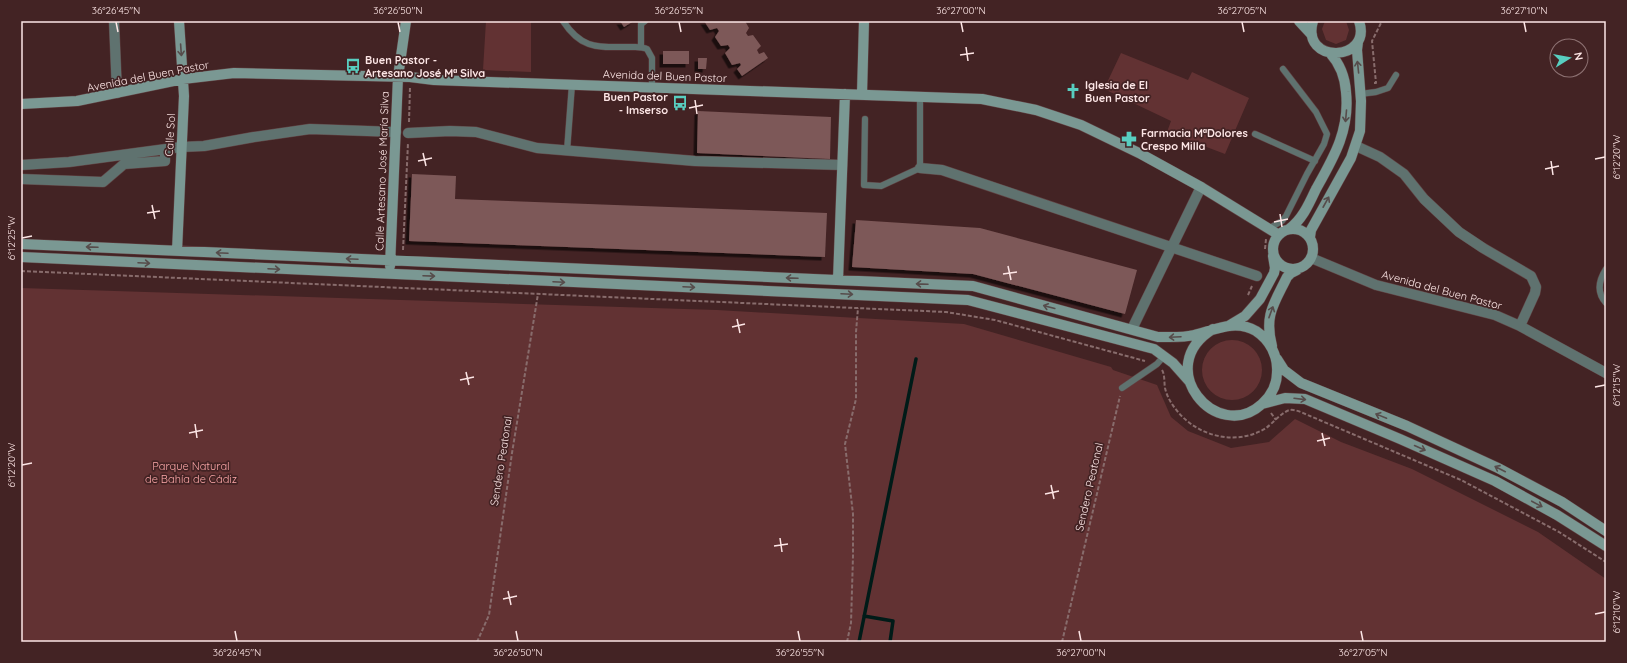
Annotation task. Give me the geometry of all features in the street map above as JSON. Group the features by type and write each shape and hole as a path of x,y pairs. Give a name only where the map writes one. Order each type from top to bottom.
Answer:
{"street":[{"path":"114,21 117,94"},
{"name":"Calle Sol","path":"177,251 184,96 179,21"},
{"name":"Calle Artesano José María Silva","path":"390,274 398,78 406,21"},
{"path":"862,94 864,21"},
{"path":"21,244 973,286 1158,337 1175,338 1194,335 1230,325 1245,316 1260,299 1274,273 1273,245 1279,234 1295,225 1301,217 1333,159 1342,137 1346,121 1347,104 1345,84 1341,68 1336,59 1330,53 1318,47 1312,36 1299,21"},
{"path":"1312,36 1313,21"},
{"path":"1265,406 1275,384 1277,367 1268,329 1270,313 1287,277 1290,273 1307,264 1311,258 1313,248 1310,237 1311,230 1351,158 1360,131 1360,89 1356,50 1361,30 1359,21"},
{"path":"1330,53 1342,54 1358,42"},
{"name":"Avenida del Buen Pastor","path":"21,104 77,101 117,94 183,79 234,73 398,78 410,77 434,80 982,99 1036,110 1081,125 1141,154 1279,234"},
{"path":"838,280 845,94"},
{"path":"21,164 69,162 181,147 204,146 310,129 396,132"},
{"path":"408,133 450,131 476,132 538,148 695,161 842,165"},
{"path":"1356,146 1380,157 1404,174 1424,199 1459,232 1531,276 1536,287 1536,293 1520,326"},
{"path":"21,179 103,182 124,164 165,162 165,150"},
{"path":"920,168 942,170 1258,276"},
{"path":"1132,329 1201,188"},
{"path":"1289,229 1300,230 1310,237"},
{"path":"1273,256 1280,266 1291,270 1297,270"},
{"path":"21,258 968,300 1154,349 1179,369 1189,381 1195,393 1203,403 1218,412 1227,414 1244,413 1265,406 1276,400 1286,398 1305,398 1400,438 1495,481 1557,515 1606,546"},
{"name":"Avenida del Buen Pastor","path":"1311,258 1376,285 1495,315 1520,326 1606,373"},
{"path":"1230,325 1247,327 1262,336 1284,370 1300,383 1407,426 1498,468 1562,502 1606,531"},
{"path":"1189,381 1188,368 1190,355 1199,340 1213,329"}],"lane":[{"path":"563,21 577,39 587,44 606,47 641,47 647,49 651,54 652,88"},
{"path":"641,47 641,24 646,21"},
{"path":"1268,229 1282,221 1286,216 1324,144 1327,134 1316,112 1283,69"},
{"path":"1360,89 1376,92 1388,88 1396,74"},
{"path":"567,151 572,84"},
{"path":"865,119 864,185 881,186 920,168 920,97"},
{"path":"1254,134 1315,161"},
{"path":"1606,269 1600,278 1599,285 1600,293 1606,303"},
{"path":"1122,388 1157,364 1164,356"}],"path":[{"path":"1360,89 1376,82 1372,40 1382,21"},
{"path":"410,77 403,252 410,259 410,262"},
{"path":"21,271 946,312 975,316 1157,364 1164,373 1165,389 1171,404 1189,423 1199,429 1227,438 1254,434 1276,420 1284,412 1291,410 1310,416 1376,442 1461,480 1559,532 1606,562"},
{"path":"409,275 409,288"},
{"name":"Sendero Peatonal","path":"477,642 489,615 512,453 540,281"},
{"path":"847,642 851,623 853,514 845,444 856,399 856,332 858,308 856,295"},
{"name":"Sendero Peatonal","path":"1062,642 1122,388"},
{"path":"1276,400 1265,406 1276,420"}],"green space":[{"path":"486,21 531,21 531,72 483,70"},
{"path":"1325,21 1346,21 1349,30 1346,40 1336,44 1326,40 1322,29"},
{"path":"1121,53 1188,80 1192,72 1249,98 1225,154 1167,132 1171,121 1104,89"},
{"name":"Parque Natural de Bahía de Cádiz","path":"21,288 717,310 964,324 1111,367 1113,370 1157,385 1171,417 1188,431 1231,448 1269,442 1295,419 1341,442 1412,469 1538,532 1606,579 1606,642 21,642"},
{"path":"1226,340 1238,340 1249,345 1257,353 1262,364 1260,382 1249,395 1238,400 1226,400 1215,395 1207,387 1202,376 1202,364 1207,353 1215,345"}],"building":[{"path":"620,21 634,21 624,27"},
{"path":"704,21 745,21 749,28 746,33 748,36 753,35 761,46 757,50 759,54 764,52 768,58 742,76 737,69 741,65 740,63 732,65 725,53 730,48 728,45 721,46 715,37 719,31 717,28 710,30"},
{"path":"663,51 689,51 689,64 663,64"},
{"path":"698,58 707,58 706,69 698,69"},
{"path":"698,111 831,117 830,159 697,153"},
{"path":"412,174 456,176 455,199 827,213 825,257 409,241"},
{"path":"856,220 980,228 1137,270 1125,314 973,274 852,267"}],"waterway":[{"path":"859,642 916,359"},
{"path":"864,616 893,621 890,642"}],"place":[{"name":"Buen Pastor - Artesano José Mª Silva","path":"353,66"},
{"name":"Iglesia de El Buen Pastor","path":"1073,91"},
{"name":"Buen Pastor - Imserso","path":"680,103"},
{"name":"Farmacia MªDolores Crespo Milla","path":"1129,139"}]}
